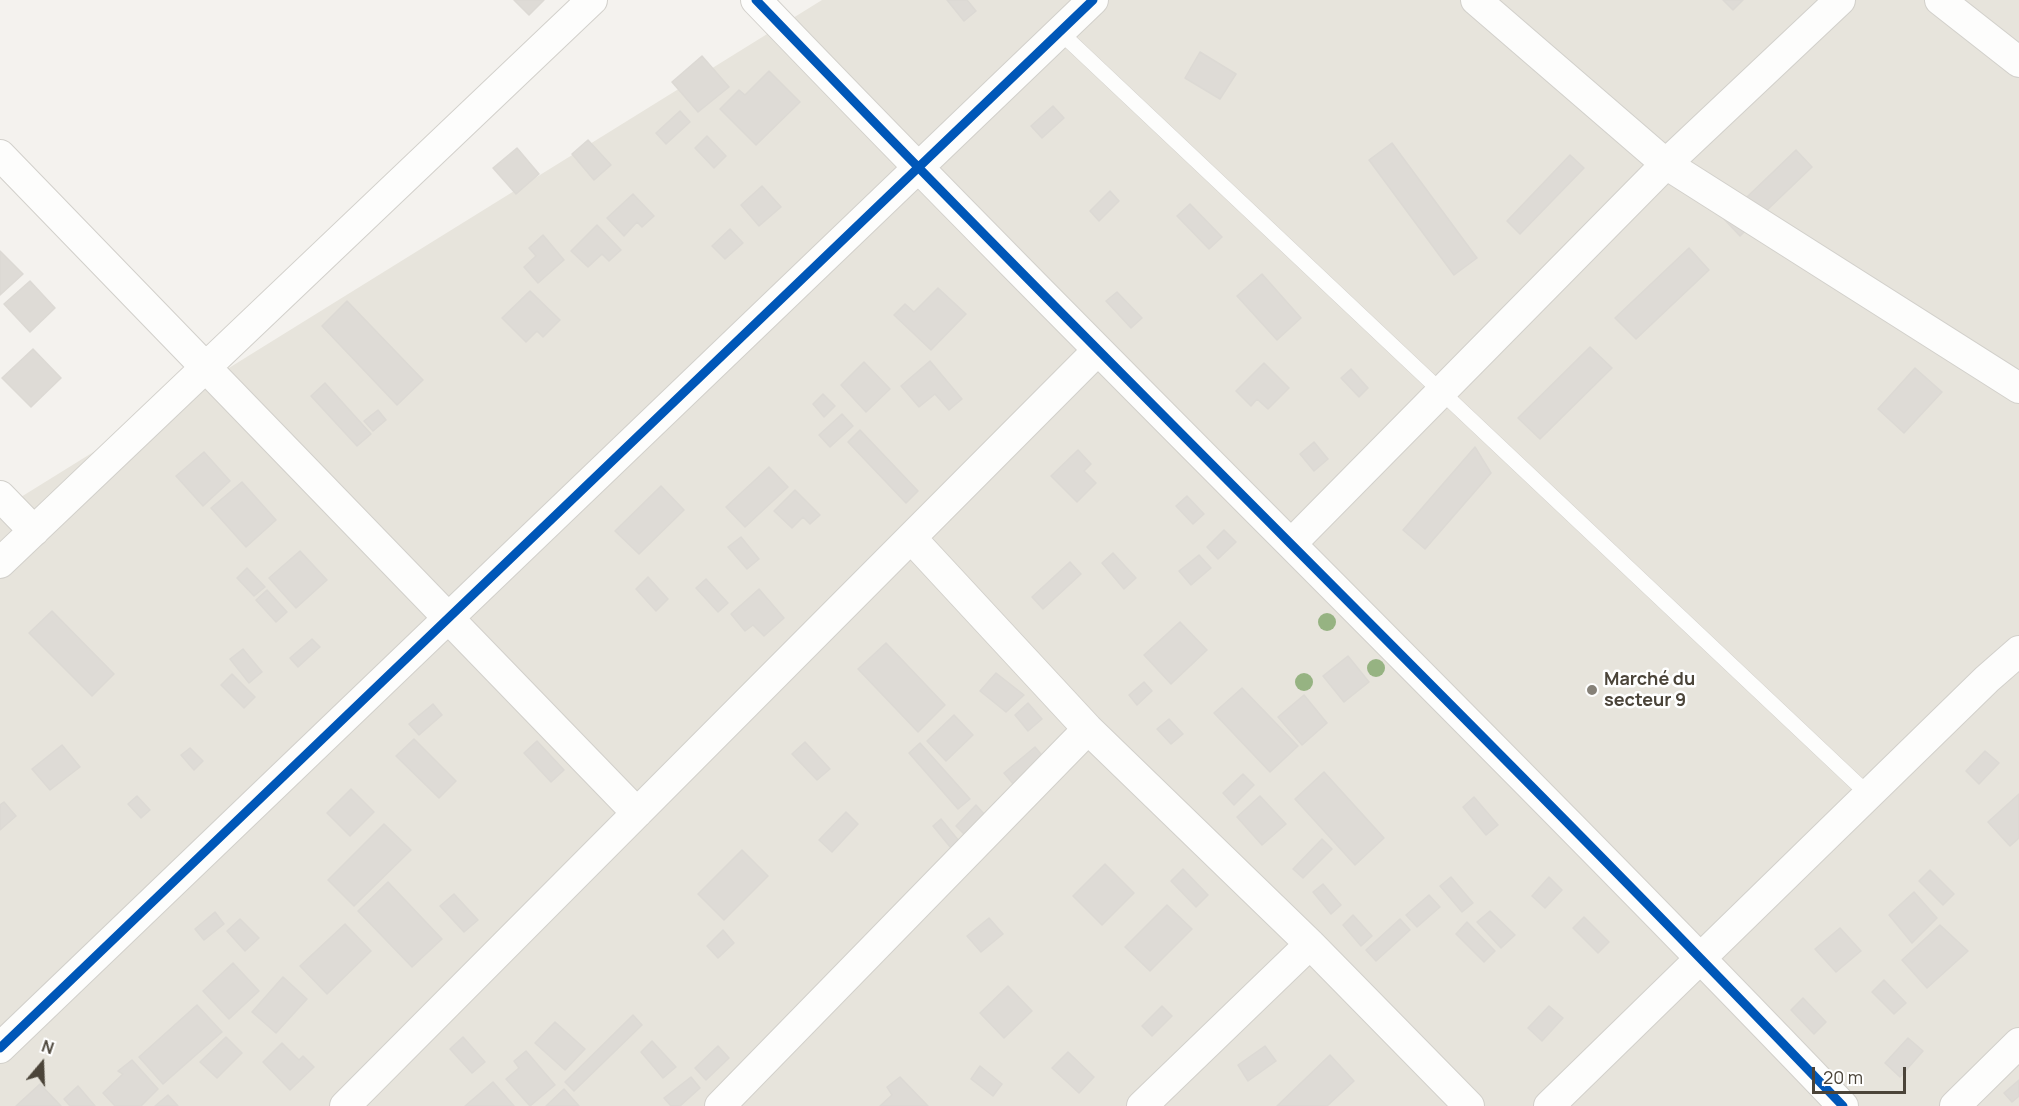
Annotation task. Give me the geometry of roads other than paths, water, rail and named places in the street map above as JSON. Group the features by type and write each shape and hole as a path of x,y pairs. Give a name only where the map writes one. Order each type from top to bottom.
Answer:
{"street":[{"path":"0,563 592,0"},
{"path":"756,0 918,168 1701,958 1843,1106"},
{"path":"0,1048 1093,0"},
{"path":"1476,0 1666,164 2019,388"},
{"path":"1291,544 1666,164 1840,0"},
{"path":"1940,0 2019,62"},
{"path":"0,155 637,813"},
{"path":"345,1106 1098,350"},
{"path":"0,496 34,531"},
{"path":"912,539 1088,729 1310,944 1468,1106"},
{"path":"1549,1106 2019,651"},
{"path":"720,1106 1088,729"},
{"path":"1142,1106 1310,944"},
{"path":"1955,1106 2019,1043"}],"lane":[{"path":"1060,32 1869,795"}],"place":[{"name":"Marché du secteur 9","path":"1592,690"}]}
